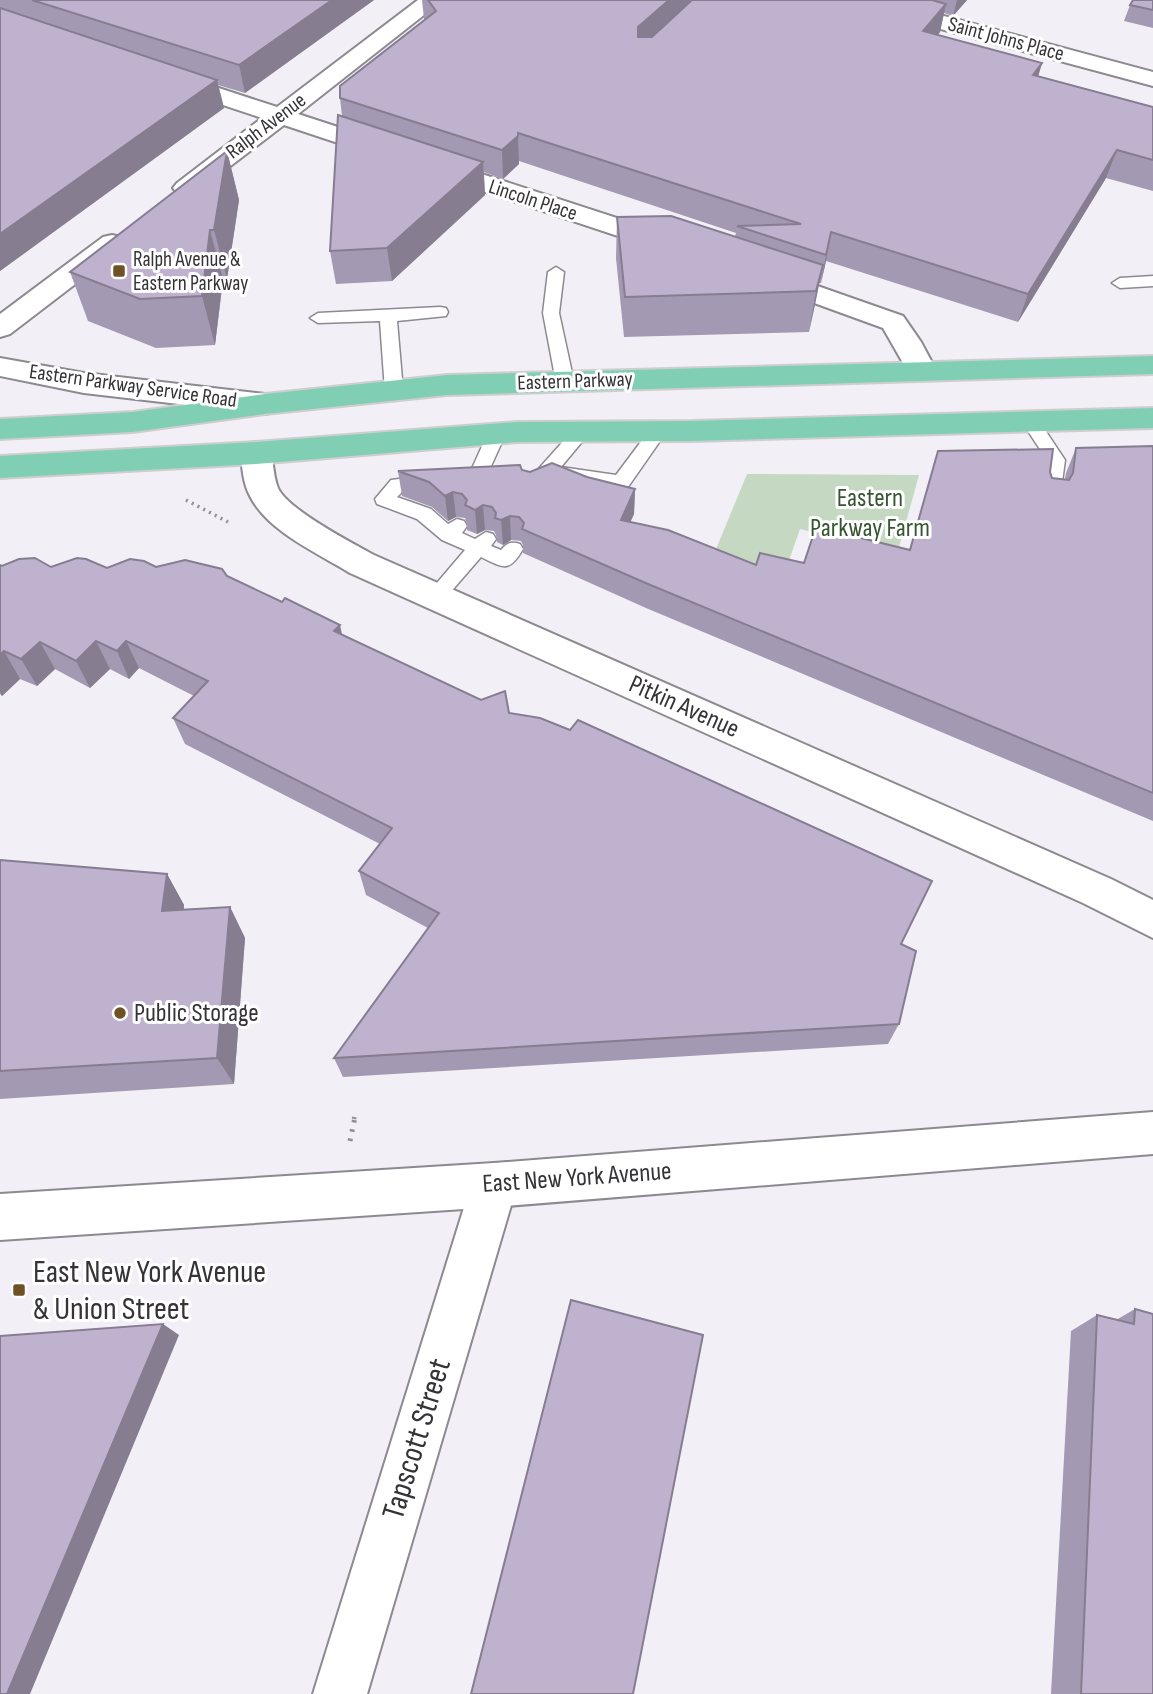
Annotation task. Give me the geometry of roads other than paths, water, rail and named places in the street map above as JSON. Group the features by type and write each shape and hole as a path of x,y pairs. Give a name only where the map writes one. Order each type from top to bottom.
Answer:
{"main road":[{"name":"Eastern Parkway","path":"0,429 66,428 133,422 265,404 447,386 1153,365"},
{"name":"Eastern Parkway","path":"0,467 256,453 497,433 1153,418"}],"street":[{"name":"Ralph Avenue","path":"165,203 432,0"},
{"name":"Saint Johns Place","path":"859,0 1153,79"},
{"name":"Lincoln Place","path":"143,71 695,253"},
{"path":"0,328 133,227"},
{"path":"747,270 866,310 893,322 921,370"},
{"name":"Eastern Parkway Service Road","path":"0,368 84,383 265,404"},
{"name":"Pitkin Avenue","path":"256,453 264,494 271,502 308,531 362,564 1084,885 1153,920"},
{"name":"East New York Avenue","path":"0,1217 494,1185 1153,1133"},
{"name":"Tapscott Street","path":"340,1694 494,1185"}],"lane":[{"path":"556,272 551,313 565,382"},
{"path":"1120,283 1153,281"},
{"path":"318,318 440,312"},
{"path":"388,316 394,391"},
{"path":"1031,422 1056,460 1051,497"},
{"path":"533,489 582,431"},
{"path":"520,472 548,472 621,482 658,431"},
{"path":"497,433 488,474 398,485 384,499 424,514 482,543 505,559 513,549"},
{"path":"563,492 576,476"},
{"path":"435,597 482,543"}],"place":[{"name":"Ralph Avenue & Eastern Parkway","path":"119,271"},
{"name":"Public Storage","path":"120,1013"},
{"name":"East New York Avenue & Union Street","path":"19,1290"}],"park label":[{"name":"Eastern Parkway Farm","path":"870,513"}]}
